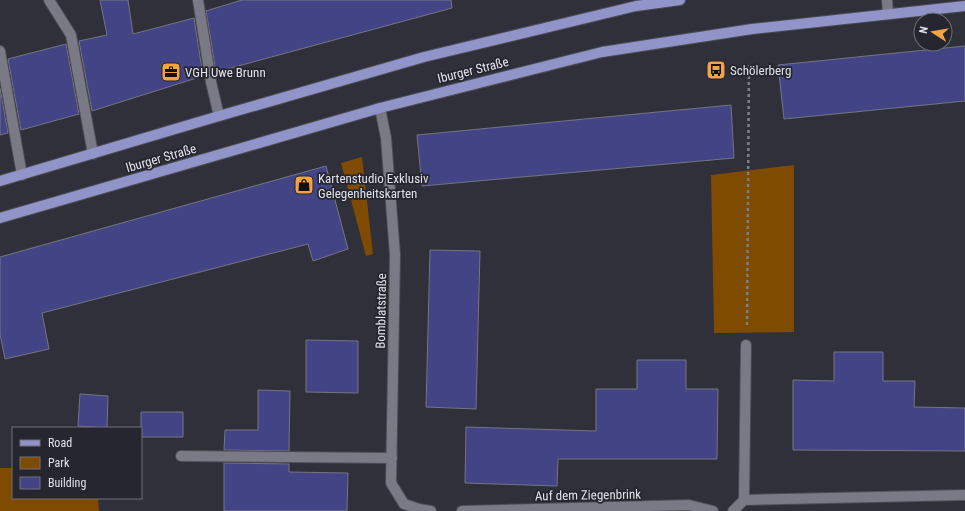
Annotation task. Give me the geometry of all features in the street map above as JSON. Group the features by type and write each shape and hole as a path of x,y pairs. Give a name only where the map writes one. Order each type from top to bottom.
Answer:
{"main road":[{"name":"Iburger Straße","path":"0,181 432,55 636,6 680,0"},
{"name":"Iburger Straße","path":"0,218 380,108 602,52 752,29 888,13 965,6"}],"street":[{"path":"49,0 71,35 93,154"},
{"path":"198,0 211,82 219,116"},
{"path":"887,0 888,13"},
{"path":"0,51 22,175"},
{"name":"Bomblatstraße","path":"380,108 386,138 395,255 391,483 402,507"},
{"path":"744,500 746,345"},
{"path":"181,456 392,458"},
{"path":"733,511 744,500 965,495"},
{"name":"Auf dem Ziegenbrink","path":"462,511 689,505 713,511"},
{"path":"402,507 431,511"}],"path":[{"path":"746,345 749,65"}],"green space":[{"path":"362,157 373,254 366,256 341,163"},
{"path":"794,165 794,332 714,333 711,175"},
{"path":"0,468 12,468 12,499 98,499 99,511 0,511"}],"building":[{"path":"100,0 128,0 133,34 194,18 203,76 92,111 79,41 107,35"},
{"path":"242,0 451,0 452,8 216,72 206,11"},
{"path":"66,44 79,114 21,130 8,59"},
{"path":"965,46 965,101 784,119 778,65 913,51 953,52 953,47"},
{"path":"0,88 8,133 0,135"},
{"path":"731,105 734,158 422,186 417,135"},
{"path":"326,166 348,249 313,261 308,244 42,313 49,349 5,359 0,334 0,257"},
{"path":"430,250 480,251 476,409 426,407"},
{"path":"306,340 358,341 358,393 306,392"},
{"path":"834,352 883,352 883,381 915,381 914,407 965,408 965,451 793,450 793,380 834,381"},
{"path":"637,360 686,360 686,389 718,389 717,459 558,459 557,486 465,483 466,427 596,431 596,389 637,389"},
{"path":"258,390 290,391 289,451 224,450 225,430 258,430"},
{"path":"80,394 108,396 107,427 78,426"},
{"path":"141,412 183,412 183,437 142,437"},
{"path":"224,463 289,464 289,472 348,473 347,511 224,511"}],"place":[{"name":"Schölerberg","path":"716,70"},
{"name":"VGH Uwe Brunn","path":"171,72"},
{"name":"Kartenstudio Exklusiv Gelegenheitskarten","path":"304,185"}]}
